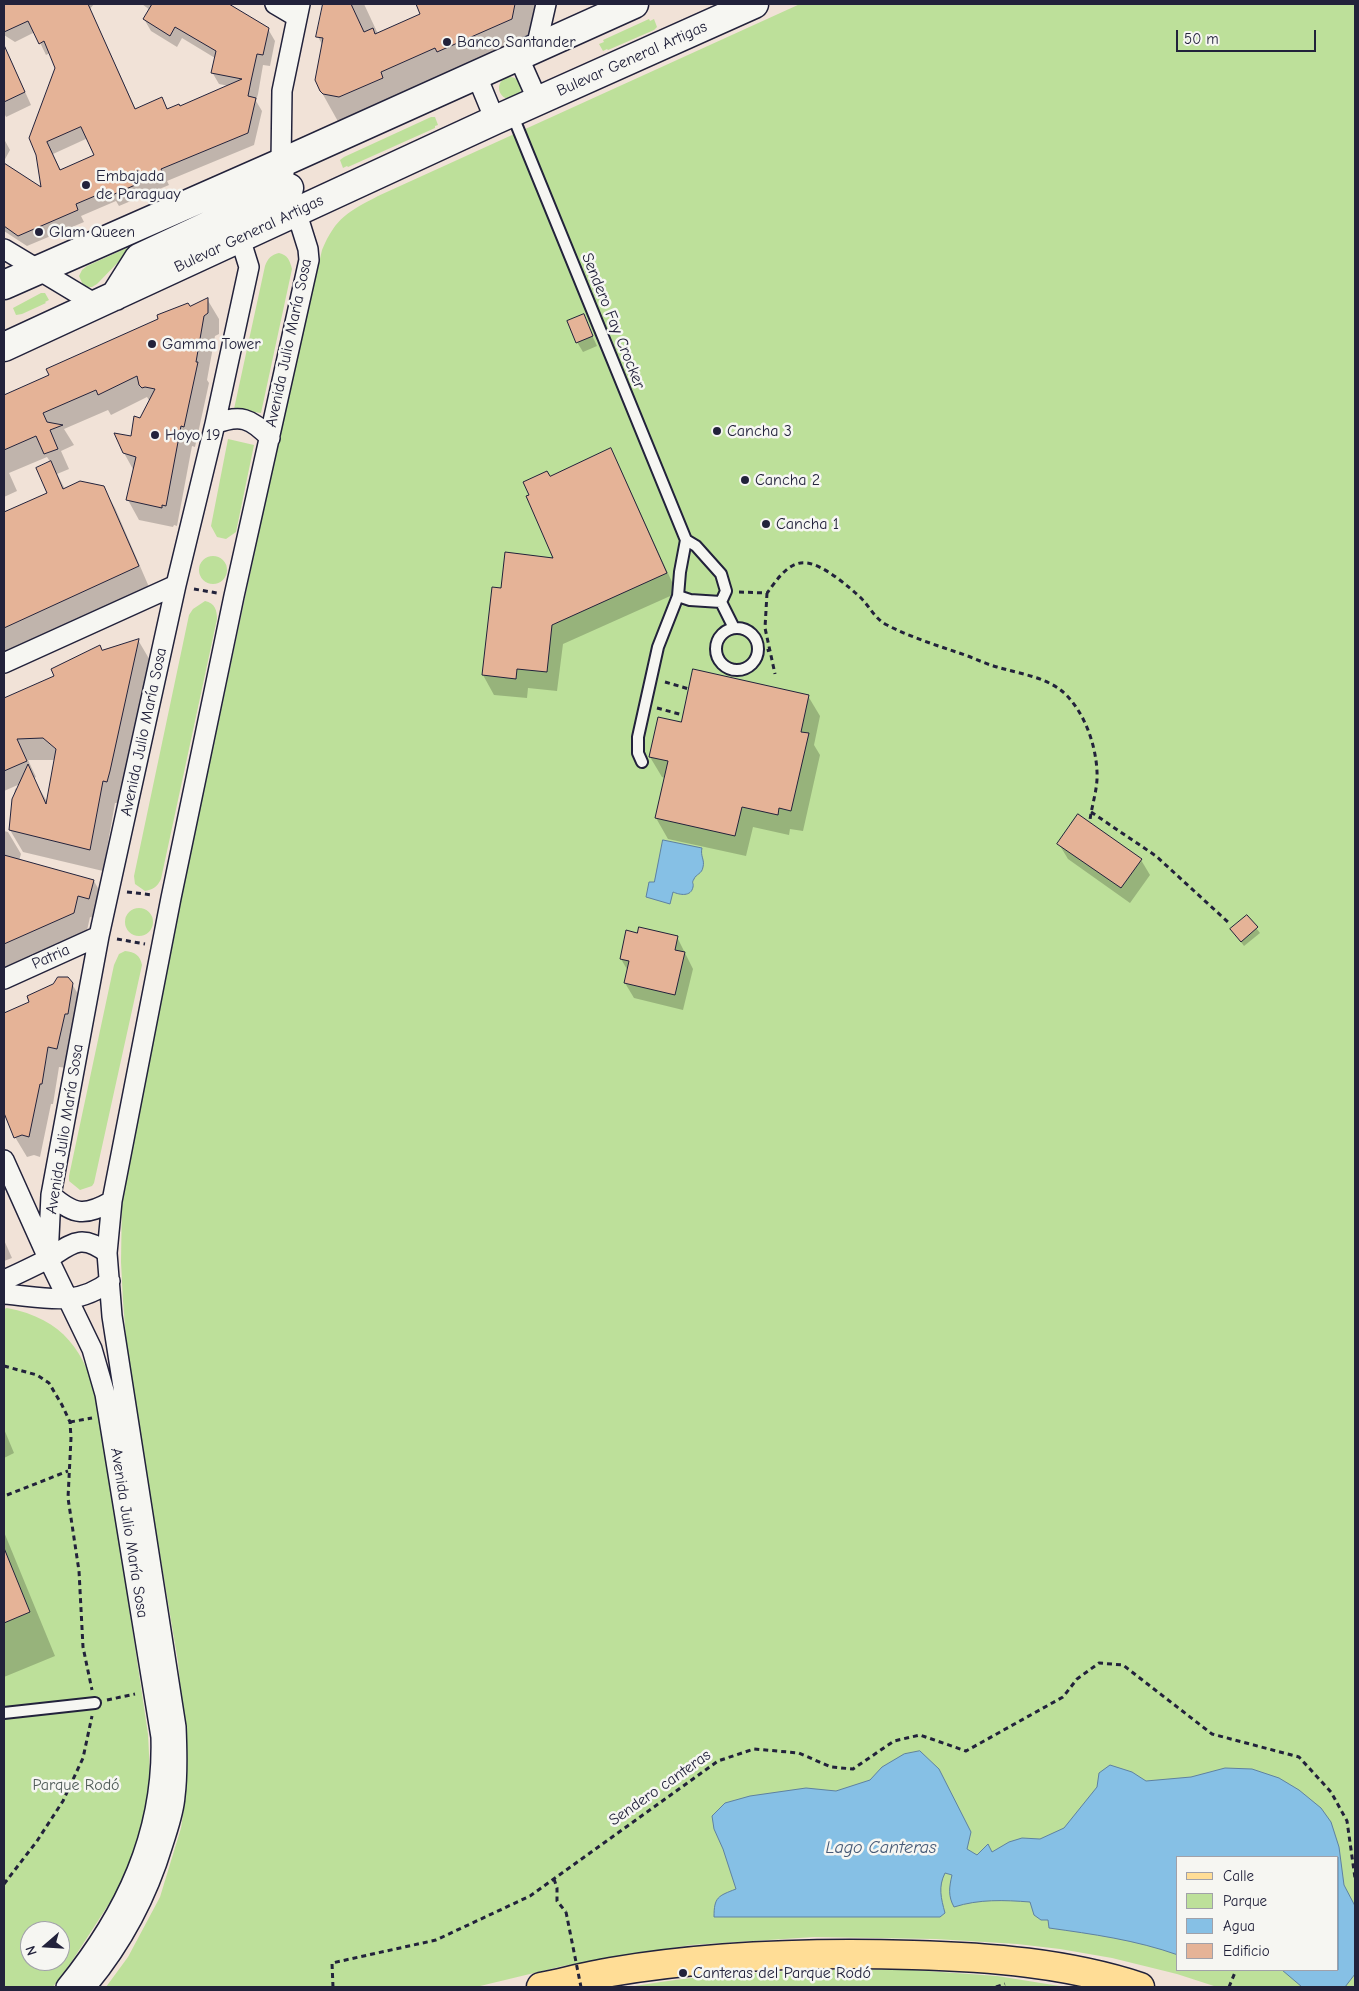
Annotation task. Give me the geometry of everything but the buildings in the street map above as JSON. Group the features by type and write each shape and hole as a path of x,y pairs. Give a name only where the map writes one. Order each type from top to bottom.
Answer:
{"main road":[{"path":"4,285 282,163 634,4"},
{"name":"Bulevar General Artigas","path":"4,347 240,238 293,200 503,117 754,4"},
{"path":"106,301 139,258 293,200"},
{"path":"541,1987 611,1972 715,1958 847,1953 937,1955 1016,1961 1109,1977 1140,1987"}],"street":[{"path":"275,4 298,10"},
{"path":"527,52 546,4"},
{"name":"Avenida Julio María Sosa","path":"86,1987 120,1941 135,1915 150,1882 171,1819 175,1797 178,1762 176,1727 112,1316 107,1253 112,1201 161,947 234,596 309,260 308,249 282,163 282,91 298,10"},
{"name":"Bulevar General Artigas","path":"527,52 538,101"},
{"path":"476,74 503,117"},
{"name":"Avenida Julio María Sosa","path":"66,1987 84,1964 119,1911 134,1879 157,1806 162,1765 161,1737 154,1689 108,1408 92,1349 48,1258 51,1195 99,936 176,585 215,424 249,267 240,238"},
{"path":"4,248 38,270 106,301"},
{"name":"Avenida Julio María Sosa","path":"215,424 227,419 244,418 258,425 270,438"},
{"path":"4,662 176,585"},
{"name":"Patria","path":"4,979 99,936"},
{"path":"4,1160 48,1258"},
{"path":"51,1195 63,1206 78,1212 88,1212 112,1201"},
{"path":"4,1280 48,1258 70,1244 89,1242 107,1253"},
{"path":"4,1294 67,1299 91,1293 110,1281"}],"lane":[{"name":"Sendero Fay Crocker","path":"503,117 686,540 696,546 721,574 726,591"},
{"path":"642,762 638,753 638,737 658,647 678,596 686,540"},
{"path":"720,602 726,591"},
{"path":"678,596 690,600 720,602"},
{"path":"720,602 734,628"},
{"path":"734,628 741,628 753,634 758,646 758,653 756,660 745,669 738,671 724,666 719,661 716,647 721,634 734,628"},
{"path":"4,1713 95,1703"}],"path":[{"path":"775,674 764,617 767,593 779,576 792,566 806,562 821,568 835,577 861,598 876,617 885,624 922,641 996,667 1042,680 1059,689 1077,710 1092,740 1097,772 1097,786 1090,820"},
{"path":"176,585 234,596"},
{"path":"726,591 767,593"},
{"path":"758,653 770,650"},
{"path":"652,678 689,689"},
{"path":"646,706 683,715"},
{"path":"1091,812 1156,856 1229,923"},
{"path":"109,890 171,898"},
{"path":"99,936 161,947"},
{"path":"4,1366 37,1375 49,1383 70,1422 68,1498 79,1571 82,1647 95,1703 83,1758 63,1801 37,1841 4,1884"},
{"path":"6,1495 68,1471"},
{"name":"Sendero canteras","path":"334,1987 332,1963 436,1940 530,1896 718,1761 754,1750 799,1753 831,1767 853,1769 894,1740 920,1735 966,1751 1063,1697 1077,1679 1099,1663 1123,1665 1212,1734 1299,1757 1331,1792 1347,1821 1355,1878"},
{"path":"95,1703 154,1689"},
{"path":"554,1879 557,1888 557,1901 566,1912 581,1987"},
{"path":"1229,1987 1236,1971"}],"green space":[{"path":"800,4 1355,4 1355,1987 1217,1987 1177,1974 1112,1958 1060,1949 1017,1944 936,1939 814,1937 691,1945 563,1966 476,1987 106,1987 128,1957 160,1897 181,1828 186,1795 187,1759 178,1662 126,1339 121,1262 122,1196 138,1100 273,466 322,250 332,230 338,223 351,211 378,196"},
{"path":"649,19 650,21 654,19 657,27 654,30 603,51 599,44 604,42 603,40"},
{"path":"510,77 518,80 521,88 518,96 510,99 502,96 499,88 502,80"},
{"path":"431,117 435,117 438,125 435,128 343,168 340,160 344,157"},
{"path":"257,189 129,251 97,284 92,287 84,287 79,276 87,266"},
{"path":"279,253 285,255 292,269 261,413 234,409 265,266 270,257"},
{"path":"41,293 45,293 49,300 46,303 16,315 13,308"},
{"path":"228,439 254,445 236,532 226,539 217,537 211,526"},
{"path":"213,556 223,560 227,570 223,580 213,584 203,580 199,570 203,560"},
{"path":"205,601 215,607 217,619 161,879 155,887 145,891 135,884 134,876 189,615 193,609"},
{"path":"139,908 149,912 153,922 149,932 139,936 129,932 125,922 129,912"},
{"path":"125,951 136,955 142,965 94,1183 92,1186 80,1190 69,1181 69,1176 114,965 119,954"},
{"name":"Parque Rodó","path":"7,1308 27,1313 43,1320 69,1340 79,1353 87,1369 99,1405 148,1734 150,1775 147,1813 125,1879 72,1961 70,1964 70,1921 20,1921 20,1971 65,1971 53,1987 4,1987 4,1309"},
{"path":"899,1969 997,1976 1066,1987 629,1987 730,1975 797,1971"}],"water":[{"path":"663,840 702,848 703,867 693,881 692,890 688,894 673,892 670,904 646,897 649,882 654,882"},
{"name":"Lago Canteras","path":"920,1751 939,1769 971,1832 967,1849 977,1855 988,1844 992,1852 1009,1842 1022,1838 1040,1839 1064,1828 1097,1787 1099,1773 1110,1765 1132,1772 1146,1781 1191,1777 1225,1768 1252,1769 1279,1778 1299,1790 1321,1808 1331,1822 1339,1847 1344,1885 1355,1906 1355,1974 1345,1987 1302,1987 1283,1971 1339,1971 1339,1856 1176,1856 1176,1954 1130,1941 1049,1928 1048,1920 1041,1920 1034,1915 1030,1902 992,1901 954,1907 950,1892 952,1875 945,1873 941,1897 945,1913 940,1917 714,1917 718,1898 736,1889 723,1849 714,1829 712,1816 725,1803 750,1796 806,1788 836,1791 870,1780 882,1767 904,1754"}],"place":[{"name":"Banco Santander","path":"447,42"},
{"name":"Embajada de Paraguay","path":"86,185"},
{"name":"Glam Queen","path":"39,232"},
{"name":"Gamma Tower","path":"152,344"},
{"name":"Cancha 3","path":"717,431"},
{"name":"Hoyo 19","path":"155,435"},
{"name":"Cancha 2","path":"745,480"},
{"name":"Cancha 1","path":"766,524"},
{"name":"Canteras del Parque Rodó","path":"683,1973"}]}
